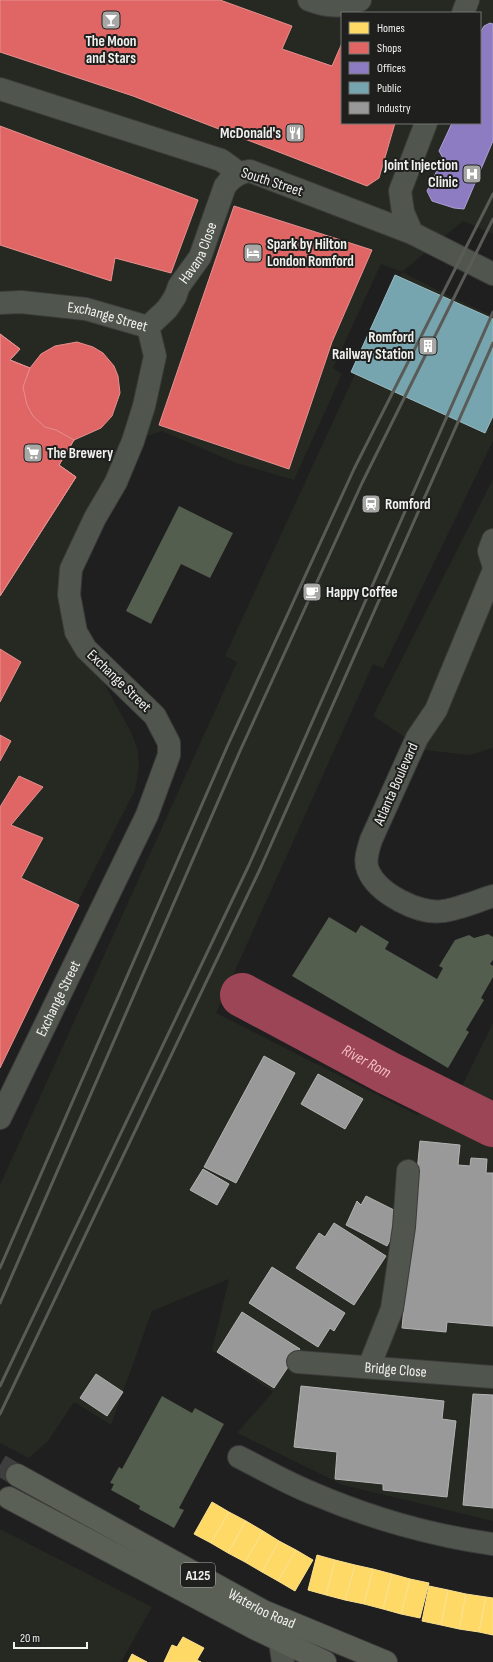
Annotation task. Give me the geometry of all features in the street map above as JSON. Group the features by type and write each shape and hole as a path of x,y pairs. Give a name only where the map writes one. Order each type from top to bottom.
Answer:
{"main road":[{"name":"Waterloo Road","path":"17,1475 263,1611 386,1662"},
{"name":"Waterloo Road","path":"9,1498 148,1574 280,1641 325,1662"}],"street":[{"path":"309,0 337,7 348,5 360,0"},
{"name":"South Street","path":"0,89 221,160 239,173 250,171 412,233 493,274"},
{"path":"412,233 403,212 400,191 426,124"},
{"name":"Havana Close","path":"148,327 167,308 175,297 179,286 200,257 226,186 239,173"},
{"name":"Exchange Street","path":"0,302 21,302 86,309 148,327 155,356 144,406 133,441 116,482 95,518 71,569 69,595 76,632 86,649 155,716 168,742 169,755 147,815 0,1118"},
{"path":"493,540 489,551 493,564"},
{"name":"Atlanta Boulevard","path":"493,572 446,689 436,710 416,738 370,840 366,858 368,870 375,883 388,894 416,908 442,912 493,896"},
{"path":"369,1368 392,1309 404,1227 408,1171"},
{"name":"Bridge Close","path":"298,1362 493,1377"},
{"path":"239,1457 312,1493 368,1514 464,1540 493,1544"},
{"path":"280,1641 283,1662"}],"shaded area":[{"path":"0,0 493,0 493,234 463,221 402,272 381,264 333,368 342,374 294,480 236,463 162,431 133,441 71,569 76,632 131,732 138,751 139,768 135,790 0,1055"},
{"path":"402,272 493,316 493,441 383,668 373,664 216,1013 417,1115 459,1092 493,1023 493,1521 343,1485 237,1433 273,1392 212,1350 229,1279 152,1311 111,1425 74,1402 48,1441 29,1458 0,1443 0,1185 237,662 225,656"},
{"path":"493,479 493,748 470,755 424,750 373,716"},
{"path":"0,1529 152,1607 121,1662 0,1662"}],"building: Homes":[{"path":"212,1502 229,1512 211,1543 194,1534"},
{"path":"229,1512 246,1521 228,1553 211,1543"},
{"path":"246,1521 263,1531 245,1562 228,1553"},
{"path":"263,1531 279,1541 262,1572 245,1562"},
{"path":"279,1541 296,1550 278,1581 262,1572"},
{"path":"296,1550 313,1560 295,1591 278,1581"},
{"path":"317,1555 335,1560 326,1595 308,1590"},
{"path":"335,1560 355,1565 345,1600 326,1595"},
{"path":"355,1565 373,1569 364,1604 345,1600"},
{"path":"373,1569 392,1574 383,1609 364,1604"},
{"path":"392,1574 410,1579 401,1614 383,1609"},
{"path":"410,1579 429,1583 420,1618 401,1614"},
{"path":"429,1586 448,1590 441,1625 422,1621"},
{"path":"448,1590 466,1594 459,1629 441,1625"},
{"path":"466,1594 486,1597 479,1632 459,1629"},
{"path":"486,1597 493,1598 493,1635 479,1632"},
{"path":"183,1637 204,1648 197,1660 201,1662 164,1662 172,1645 177,1647"},
{"path":"132,1654 147,1662 128,1662"}],"building: Shops":[{"path":"0,0 220,0 292,26 282,49 332,66 341,45 341,124 395,124 379,178 367,186 133,96 0,52"},
{"path":"0,126 198,200 171,273 115,258 111,281 0,245"},
{"path":"234,206 372,250 332,342 289,469 159,425"},
{"name":"The Brewery","path":"0,334 20,349 10,360 30,368 41,354 55,346 77,342 93,347 103,353 114,366 118,376 120,393 112,416 101,428 74,440 59,465 76,477 0,596"},
{"path":"0,334 20,349 10,360 30,368 23,387 27,405 33,416 45,427 56,430 74,440 59,465 76,477 0,596"},
{"path":"0,649 21,662 0,702"},
{"path":"0,735 11,741 0,761"},
{"path":"19,776 43,787 11,825 43,838 21,878 79,905 0,1068 0,807"}],"building: Offices":[{"path":"490,23 493,24 493,141 464,209 454,208 432,201 427,191 443,158 439,151 452,124 481,124 481,31 484,26"}],"building: Public":[{"name":"Romford Railway Station","path":"395,275 493,319 493,416 485,433 351,372"}],"building: Industry":[{"path":"264,1056 295,1073 236,1183 204,1167"},
{"path":"318,1074 363,1099 345,1129 301,1104"},
{"path":"420,1141 460,1145 458,1165 470,1166 471,1158 487,1159 486,1173 493,1173 493,1326 447,1322 446,1332 402,1328"},
{"path":"203,1169 229,1184 217,1205 190,1190"},
{"path":"366,1196 400,1213 398,1225 387,1246 346,1225 357,1201 361,1205"},
{"path":"334,1223 386,1256 354,1305 296,1268 319,1233 325,1237"},
{"path":"272,1267 345,1313 334,1331 330,1328 318,1347 249,1303"},
{"path":"242,1312 300,1349 274,1388 217,1352"},
{"path":"96,1374 123,1392 107,1416 80,1398"},
{"path":"301,1386 444,1401 442,1419 456,1421 447,1497 383,1490 383,1484 335,1479 337,1452 294,1447"},
{"path":"473,1394 493,1395 493,1508 463,1505"}],"building: Other":[{"path":"179,506 233,533 210,578 181,564 151,624 126,611"},
{"path":"329,917 356,933 361,925 389,942 385,949 437,979 443,968 439,966 455,940 469,935 474,938 488,934 493,937 493,960 490,964 493,966 493,977 481,998 484,1000 466,1030 469,1032 448,1068 292,976"},
{"path":"162,1396 192,1413 195,1408 224,1424 179,1508 184,1510 174,1528 139,1509 140,1506 111,1490 114,1484 110,1483 119,1467 122,1469"}],"waterway":[{"name":"River Rom","path":"242,995 388,1073 493,1125"}],"tunnel":[{"path":"0,1465 17,1475"}],"railway":[{"path":"0,1268 227,747 354,469 493,194"},
{"path":"0,1303 240,751 362,483 493,219"},
{"path":"0,1386 249,865 493,312"},
{"path":"0,1414 261,867 493,343"}],"place":[{"name":"The Moon and Stars","path":"111,20"},
{"name":"McDonald's","path":"295,133"},
{"name":"Joint Injection Clinic","path":"472,174"},
{"name":"Spark by Hilton London Romford","path":"253,253"},
{"name":"Romford Railway Station","path":"428,346"},
{"name":"The Brewery","path":"33,453"},
{"name":"Romford","path":"371,504"},
{"name":"Happy Coffee","path":"312,592"}]}
